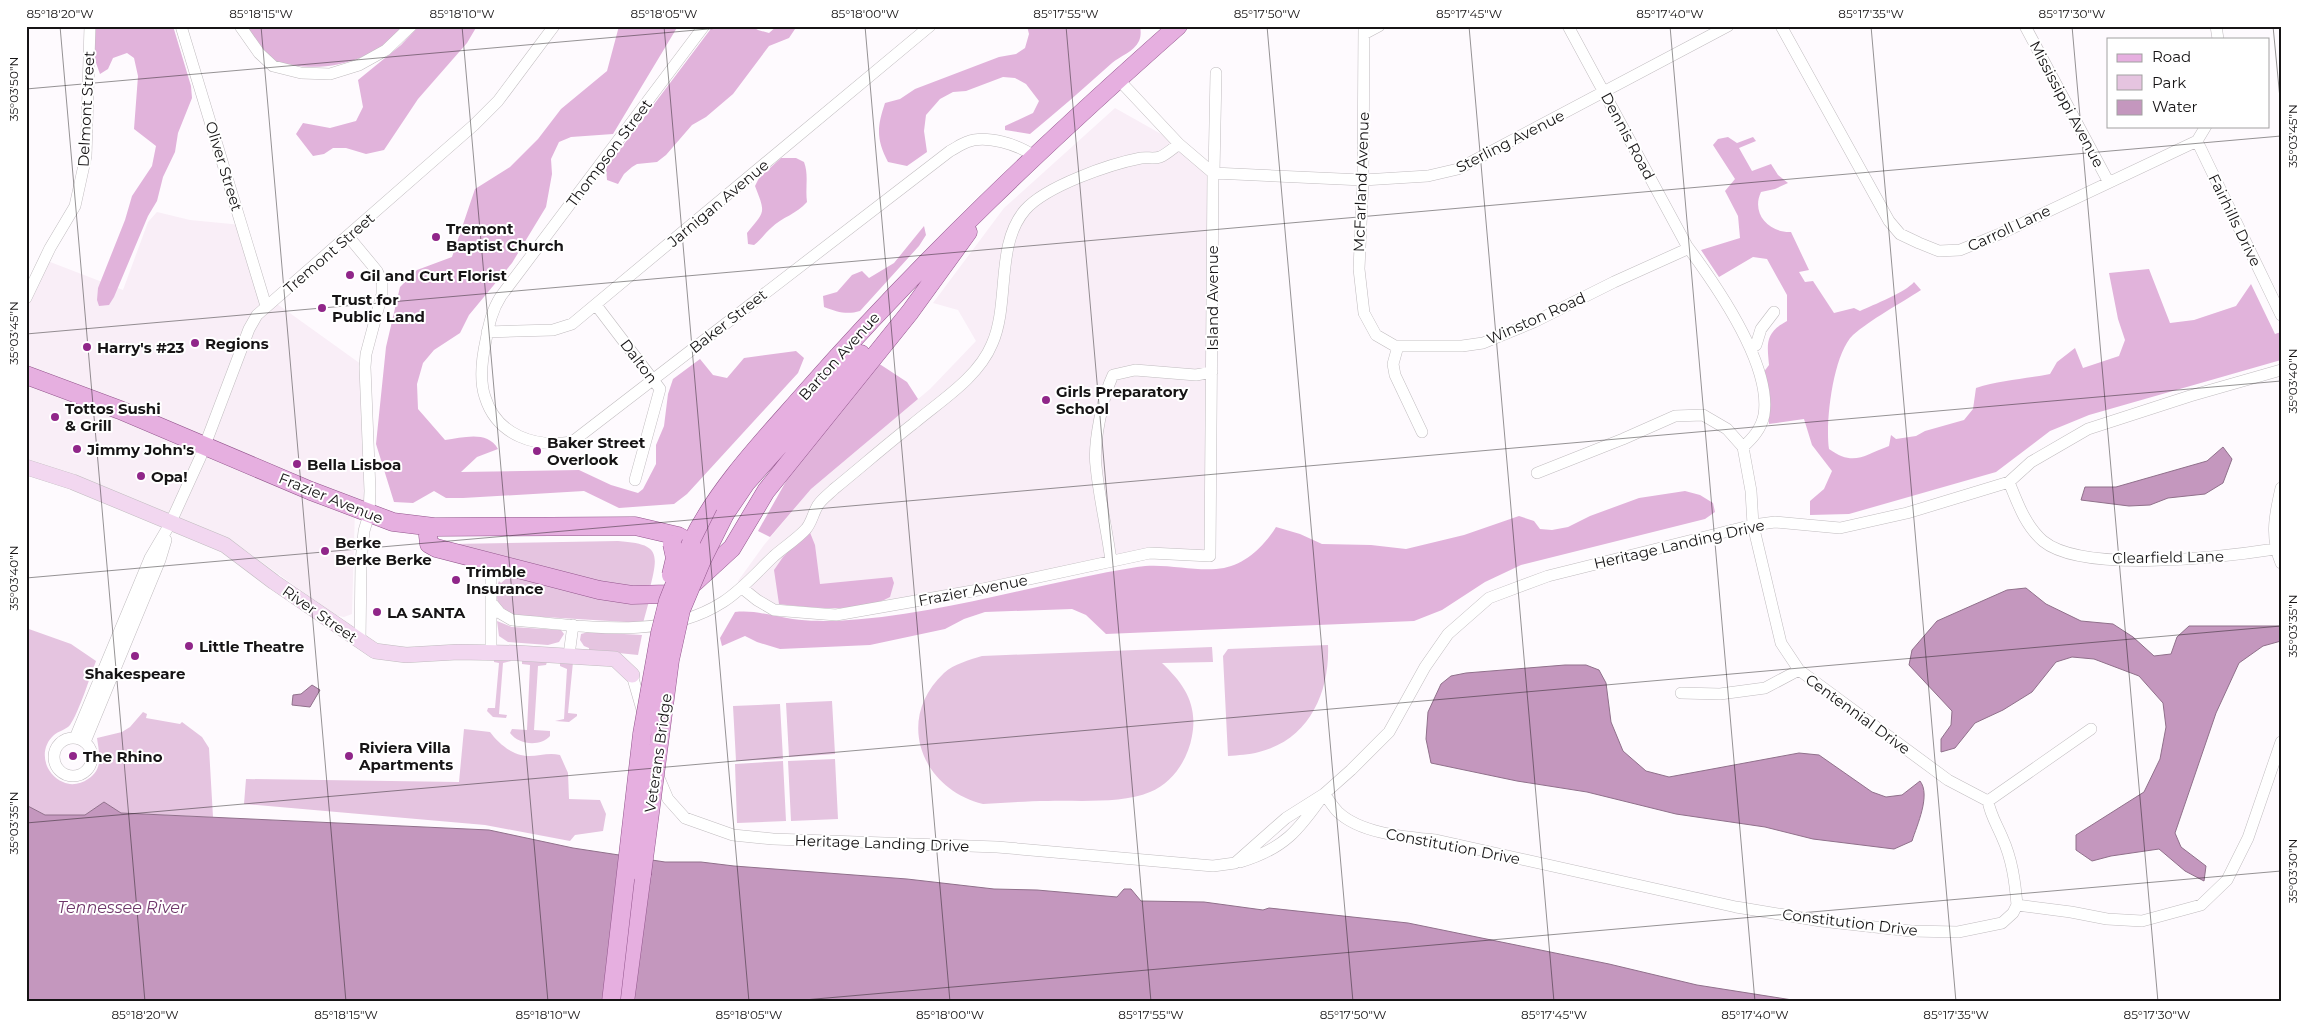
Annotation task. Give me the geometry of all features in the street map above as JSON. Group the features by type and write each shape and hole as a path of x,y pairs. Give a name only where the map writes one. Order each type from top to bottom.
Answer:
{"main road":[{"name":"Barton Avenue","path":"691,544 701,524 732,478 908,280 1034,156 1178,26"},
{"name":"Barton Avenue","path":"725,514 746,483 766,459 968,232 1006,185"},
{"path":"427,527 429,544 436,548 491,564 599,590 632,595 668,594 695,582 732,548 766,492 910,312 968,232"},
{"name":"Frazier Avenue","path":"26,375 94,400 369,514 393,522 427,527 635,526 678,536 691,544 702,560"},
{"name":"Veterans Bridge","path":"625,1002 670,660 681,610 702,560 725,514"},
{"path":"635,526 659,535 672,544 674,558 650,654 643,706 642,734"},
{"name":"Veterans Bridge","path":"611,1002 642,734 660,633 668,601 691,544"}],"street":[{"name":"Delmont Street","path":"26,298 50,248 75,206 86,156 90,26"},
{"name":"Oliver Street","path":"181,26 266,306"},
{"path":"240,26 259,53 273,66 301,73 330,74 359,65 386,50 412,26"},
{"name":"Tremont Street","path":"80,740 160,560 170,524 205,445 249,329 257,315 498,101 554,26"},
{"name":"Thompson Street","path":"487,332 493,310 501,296 704,26"},
{"name":"Jarnigan Avenue","path":"487,332 528,332 565,328 596,305 930,26"},
{"path":"1364,30 1378,26"},
{"name":"Dennis Road","path":"1568,26 1687,246 1703,268 1751,348 1762,387 1764,415 1757,434 1744,447"},
{"name":"Sterling Avenue","path":"1214,173 1363,180 1428,176 1458,169 1728,26"},
{"name":"Carroll Lane","path":"1781,26 1889,221 1900,234 1919,244 1938,250 1960,250 2002,233 2108,181 2197,141"},
{"name":"Mississippi Avenue","path":"2026,26 2108,181"},
{"name":"McFarland Avenue","path":"1364,30 1363,180 1359,269 1364,314 1376,335"},
{"name":"Island Avenue","path":"1210,556 1216,73"},
{"path":"1119,80 1179,144 1214,173"},
{"path":"2197,141 2205,128"},
{"name":"Baker Street","path":"487,332 482,378 485,398 497,419 518,437 541,444 556,445 572,442 950,151 969,141 999,141 1022,147 1034,156"},
{"name":"Fairhills Drive","path":"2197,141 2281,315"},
{"path":"491,602 500,612 512,620 573,625 653,628 678,623 701,614 742,588 806,529 818,504 956,389 976,369 992,346 998,327 1009,245 1017,221 1026,209 1042,197 1089,173 1141,158 1160,157 1179,144"},
{"path":"348,236 377,271 382,282 382,294 366,354 365,367 370,492 369,514 364,531 361,562 360,642"},
{"name":"Winston Road","path":"1376,335 1398,346 1462,346 1483,343 1534,322 1684,250 1687,246"},
{"name":"Dalton","path":"596,305 654,379 660,390 635,480"},
{"path":"1751,348 1756,345 1761,330 1774,312"},
{"path":"1398,346 1393,364 1395,375 1422,432"},
{"path":"1111,561 1096,464 1102,406 1113,376 1135,370 1196,375 1212,372"},
{"name":"Heritage Landing Drive","path":"1235,863 1286,818 1324,794 1389,732 1424,667 1448,634 1489,598 1548,576 1753,526 1775,522 1840,528 1907,513 2009,482 2031,462 2088,429 2190,396 2281,370"},
{"path":"1537,473 1675,416 1703,415 1727,429 1744,447"},
{"name":"Centennial Drive","path":"1744,447 1751,491 1753,526 1781,643 1799,670 1948,780 1988,801"},
{"name":"River Street","path":"26,467 73,482 170,524 225,545 274,582 375,652 389,655 492,652 615,659 632,675"},
{"name":"Clearfield Lane","path":"2009,482 2027,524 2044,541 2062,552 2101,558 2147,560 2235,555 2275,549"},
{"path":"2281,488 2274,521 2275,549 2281,563"},
{"name":"Frazier Avenue","path":"742,588 774,610 836,615 978,590 1150,553 1210,556"},
{"path":"491,564 492,652"},
{"path":"569,656 573,625"},
{"path":"1681,693 1720,694 1764,688 1799,670"},
{"name":"Heritage Landing Drive","path":"632,675 644,718 653,764 668,799 685,818 705,827 732,835 773,839 997,847 1213,866 1235,863 1263,855 1284,842 1304,823 1324,794"},
{"path":"2091,729 1988,801 1989,810 2003,838 2015,876 2017,905 2107,919 2142,920 2201,905 2227,880 2248,838 2281,742"},
{"name":"Constitution Drive","path":"1324,794 1339,813 1359,825 1398,836 1436,840 1736,907 1812,919 1912,931 1958,932 2002,923 2017,905"}],"shaded area":[{"path":"95,26 173,26 191,86 192,98 178,133 175,152 163,177 157,201 148,216 114,297 109,305 99,306 97,300 98,288 125,220 132,196 152,166 156,146 134,129 138,76 134,58 127,53 113,58 108,69 100,74 95,60"},
{"path":"247,26 404,26 381,47 353,61 307,67 276,62 264,51"},
{"path":"419,26 477,26 467,43 418,99 384,150 366,154 346,148 333,148 324,154 313,156 296,134 303,123 330,128 356,121 363,107 358,80 401,45"},
{"path":"619,26 678,26 613,134 571,137 559,142 551,159 552,174 546,207 512,263 469,315 460,333 434,350 423,363 417,384 418,409 445,440 481,437 488,439 498,449 477,457 461,472 579,470 611,485 638,493 643,489 656,464 656,445 664,426 668,394 673,379 700,359 713,375 727,378 744,358 796,351 804,358 798,373 687,494 674,504 619,508 584,491 446,498 434,491 413,503 394,502 376,444 386,347 400,287 417,270 452,257 475,189 510,167 538,139 561,109 607,71"},
{"path":"713,26 751,26 769,33 777,26 797,26 789,38 769,46 733,94 706,117 692,125 666,155 657,162 637,164 632,167 624,174 618,184 607,180 606,168"},
{"path":"1027,26 1140,26 1141,34 1134,48 1112,63 1030,134 1005,130 1005,126 1033,113 1039,101 1026,84 1015,78 1003,77 966,91 953,92 940,99 926,115 924,131 927,152 907,166 888,162 881,146 879,133 880,119 885,103 900,99 915,89 999,57 1016,54 1025,48 1029,34"},
{"path":"1115,108 1179,144 1213,173 1210,556 1150,553 836,615 774,610 742,588 738,581 764,545 811,489 930,389 976,341 958,310 933,303 1004,208"},
{"path":"1728,137 1737,143 1753,137 1756,141 1739,148 1752,171 1771,164 1778,175 1788,183 1775,189 1761,192 1758,200 1760,214 1775,229 1791,232 1809,270 1799,272 1805,282 1813,281 1834,313 1854,308 1860,311 1897,294 1914,282 1921,290 1868,323 1853,335 1840,357 1832,389 1828,437 1829,449 1845,457 1859,458 1889,446 1891,435 1896,439 1916,436 1925,431 1964,420 1973,409 1976,388 2003,381 2050,374 2057,362 2075,348 2083,368 2119,356 2125,340 2118,319 2109,273 2149,269 2170,323 2194,320 2236,306 2251,284 2275,334 2281,332 2281,360 2089,415 2050,431 1996,472 1849,514 1810,515 1810,501 1824,489 1832,471 1812,445 1804,419 1769,424 1763,373 1769,365 1768,345 1771,334 1787,321 1787,295 1767,259 1753,257 1719,277 1701,250 1740,238 1738,216 1725,191 1735,179 1713,145 1718,139"},
{"path":"781,158 796,158 804,162 807,202 799,210 775,224 754,245 748,244 747,233 762,212 761,202 755,186 759,178"},
{"path":"157,212 190,220 242,225 266,306 273,301 365,367 369,514 355,509 352,614 344,617 335,615 231,540 26,459 26,298 45,260 123,290 148,222"},
{"path":"924,226 926,235 919,246 860,311 842,312 824,307 823,296 837,292 852,275 862,271 869,278 894,263"},
{"path":"878,363 907,382 918,399 811,489 770,537 758,531 789,476"},
{"path":"1685,491 1700,495 1713,503 1715,512 1705,519 1521,565 1485,582 1442,610 1414,621 1106,634 1086,615 1072,609 985,612 964,619 945,629 870,645 780,649 745,636 722,646 720,638 735,612 755,612 811,621 874,618 950,606 1062,581 1137,567 1224,568 1240,562 1254,553 1276,527 1300,534 1322,544 1371,545 1406,549 1464,535 1519,516 1534,521 1540,529 1552,530 1568,527 1590,516 1639,498"},
{"path":"809,530 815,545 820,584 892,577 894,583 890,597 865,605 836,608 779,604 774,570 783,557"}],"green space":[{"path":"618,541 642,545 653,552 655,566 650,588 630,589 451,544"},
{"path":"508,577 517,577 649,601 643,623 511,615 499,606 495,591 499,581 501,583"},
{"path":"497,621 512,627 561,630 564,634 559,642 548,645 508,642 499,636"},
{"path":"26,628 71,644 96,661 81,703 70,725 54,735 46,747 45,761 51,773 69,784 79,783 88,779 93,775 98,766 97,738 122,732 130,727 143,712 147,714 146,718 180,724 182,722 202,737 209,748 213,817 121,813 104,802 85,815 45,815 26,805"},
{"path":"588,632 642,635 638,655 589,650 580,640 581,634"},
{"path":"1328,645 1328,663 1320,696 1313,712 1303,725 1291,737 1276,746 1255,753 1228,756 1223,656 1228,649"},
{"path":"1212,647 1213,662 1162,663 1177,679 1188,695 1193,714 1192,736 1183,761 1166,783 1139,796 1114,800 1032,801 983,804 962,796 944,784 931,768 922,750 918,731 920,711 929,692 944,673 952,667 967,661 982,656"},
{"path":"494,658 510,658 511,661 503,663 499,714 507,715 506,718 493,717 487,711 488,708 495,708 499,663 494,662"},
{"path":"522,659 547,662 546,665 538,666 534,730 550,731 550,736 541,742 524,742 510,733 512,729 527,730 530,665 522,664"},
{"path":"560,662 573,662 568,713 577,714 577,716 569,722 555,721 564,719 567,669 560,666"},
{"path":"832,701 835,754 789,757 786,703"},
{"path":"780,704 783,759 736,761 733,706"},
{"path":"464,729 490,732 502,745 517,754 529,756 560,755 568,773 569,799 600,800 606,814 603,831 575,835 570,841 485,825 244,804 246,779 459,782"},
{"path":"835,759 838,819 791,821 788,761"},
{"path":"783,761 786,821 737,823 735,764"}],"water":[{"path":"2223,447 2232,459 2223,483 2205,494 2168,498 2150,505 2129,506 2081,500 2085,487 2116,487 2207,461"},
{"path":"2026,588 2046,604 2081,621 2113,624 2133,637 2154,656 2171,654 2177,637 2189,626 2281,626 2281,641 2263,646 2239,663 2216,713 2175,833 2181,847 2206,866 2204,881 2185,871 2159,849 2111,856 2092,861 2076,850 2076,835 2144,792 2160,759 2166,727 2163,703 2139,676 2094,659 2072,657 2056,662 2032,692 2003,710 1975,723 1955,748 1941,752 1941,739 1951,725 1952,711 1909,665 1912,650 1937,621 2007,590"},
{"path":"1586,665 1599,670 1606,683 1611,722 1623,751 1646,771 1669,777 1799,753 1819,755 1872,792 1886,797 1902,795 1920,781 1923,787 1924,802 1912,841 1894,849 1813,839 1765,827 1676,814 1587,792 1517,781 1431,763 1426,739 1428,712 1441,684 1451,676 1466,673"},
{"path":"312,685 320,690 310,707 292,705 293,695 301,694"},
{"name":"Tennessee River","path":"104,802 121,813 489,830 573,848 665,862 701,862 907,879 994,889 1037,890 1117,897 1124,889 1131,889 1141,901 1204,902 1263,910 1269,908 1408,923 1609,964 1697,985 1805,1002 26,1002 26,805 45,815 85,815"}],"place":[{"name":"Tremont Baptist Church","path":"436,237"},
{"name":"Gil and Curt Florist","path":"350,275"},
{"name":"Trust for Public Land","path":"322,308"},
{"name":"Regions","path":"195,343"},
{"name":"Harry's #23","path":"87,347"},
{"name":"Girls Preparatory School","path":"1046,400"},
{"name":"Tottos Sushi & Grill","path":"55,417"},
{"name":"Jimmy John's","path":"77,449"},
{"name":"Baker Street Overlook","path":"537,451"},
{"name":"Bella Lisboa","path":"297,464"},
{"name":"Opa!","path":"141,476"},
{"name":"Berke Berke Berke","path":"325,551"},
{"name":"Trimble Insurance","path":"456,580"},
{"name":"LA SANTA","path":"377,612"},
{"name":"Little Theatre","path":"189,646"},
{"name":"Shakespeare","path":"135,656"},
{"name":"The Rhino","path":"73,756"},
{"name":"Riviera Villa Apartments","path":"349,756"}]}
